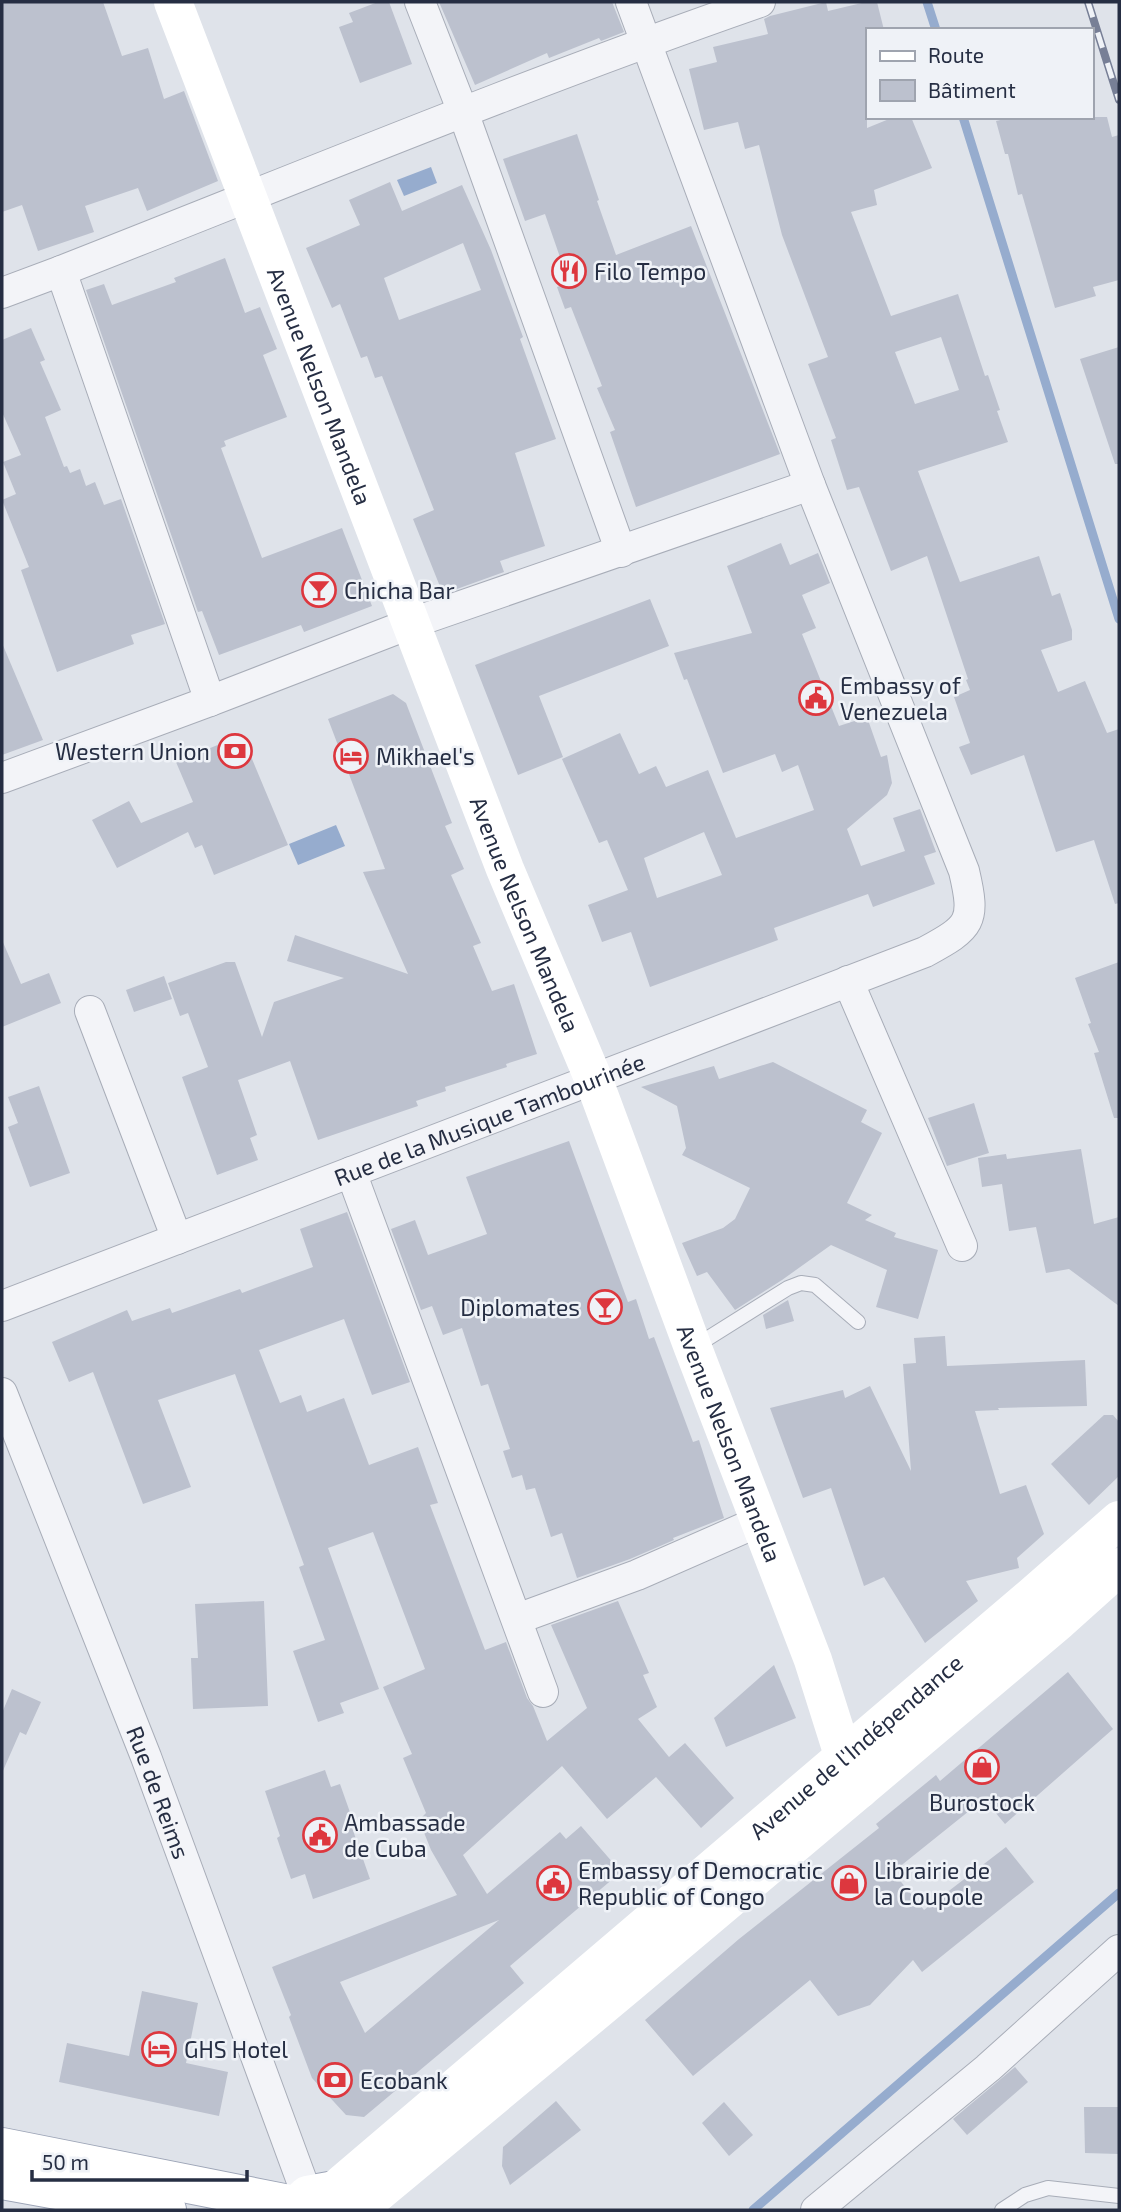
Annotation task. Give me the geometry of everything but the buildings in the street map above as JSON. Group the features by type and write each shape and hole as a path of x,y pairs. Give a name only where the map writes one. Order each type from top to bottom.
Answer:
{"main road":[{"name":"Avenue Nelson Mandela","path":"173,2 505,869 593,1078 813,1660 843,1755 859,1790"},
{"name":"Avenue de l'Indépendance","path":"325,2203 1119,1520"},
{"name":"Avenue de l'Indépendance","path":"325,2203 859,1790 1119,1567"},
{"path":"2,2147 325,2203"},
{"path":"2,2180 167,2210"}],"street":[{"path":"420,2 463,111 621,552"},
{"path":"2,778 412,623 810,485 631,2"},
{"path":"2,293 463,111 647,41 760,2"},
{"path":"61,271 210,701"},
{"name":"Rue de la Musique Tambourinée","path":"2,1306 925,952 952,938 968,920 971,901 964,871 810,485"},
{"path":"848,981 962,1246"},
{"path":"90,1011 177,1239"},
{"path":"351,1172 543,1692"},
{"name":"Rue de Reims","path":"2,1394 325,2203"},
{"path":"517,1619 637,1575 760,1521"},
{"path":"816,2210 988,2068 1119,1950"}],"lane":[{"path":"693,1348 788,1288 801,1283 815,1286 858,1322"},
{"path":"1002,2210 1026,2195 1048,2188 1119,2196"}],"water":[{"path":"431,167 437,183 404,196 397,180"},
{"path":"336,825 345,846 298,865 289,844"}],"waterway":[{"path":"927,2 935,28"},
{"path":"964,119 1119,619"},
{"path":"753,2210 1119,1893"}],"railway":[{"path":"1088,2 1119,100"}],"place":[{"name":"Filo Tempo","path":"569,271"},
{"name":"Chicha Bar","path":"319,590"},
{"name":"Embassy of Venezuela","path":"816,698"},
{"name":"Western Union","path":"235,751"},
{"name":"Mikhael's","path":"351,756"},
{"name":"Diplomates","path":"605,1307"},
{"name":"Burostock","path":"982,1767"},
{"name":"Ambassade de Cuba","path":"320,1835"},
{"name":"Embassy of Democratic Republic of Congo","path":"554,1883"},
{"name":"Librairie de la Coupole","path":"849,1883"},
{"name":"GHS Hotel","path":"159,2049"},
{"name":"Ecobank","path":"335,2080"}]}
